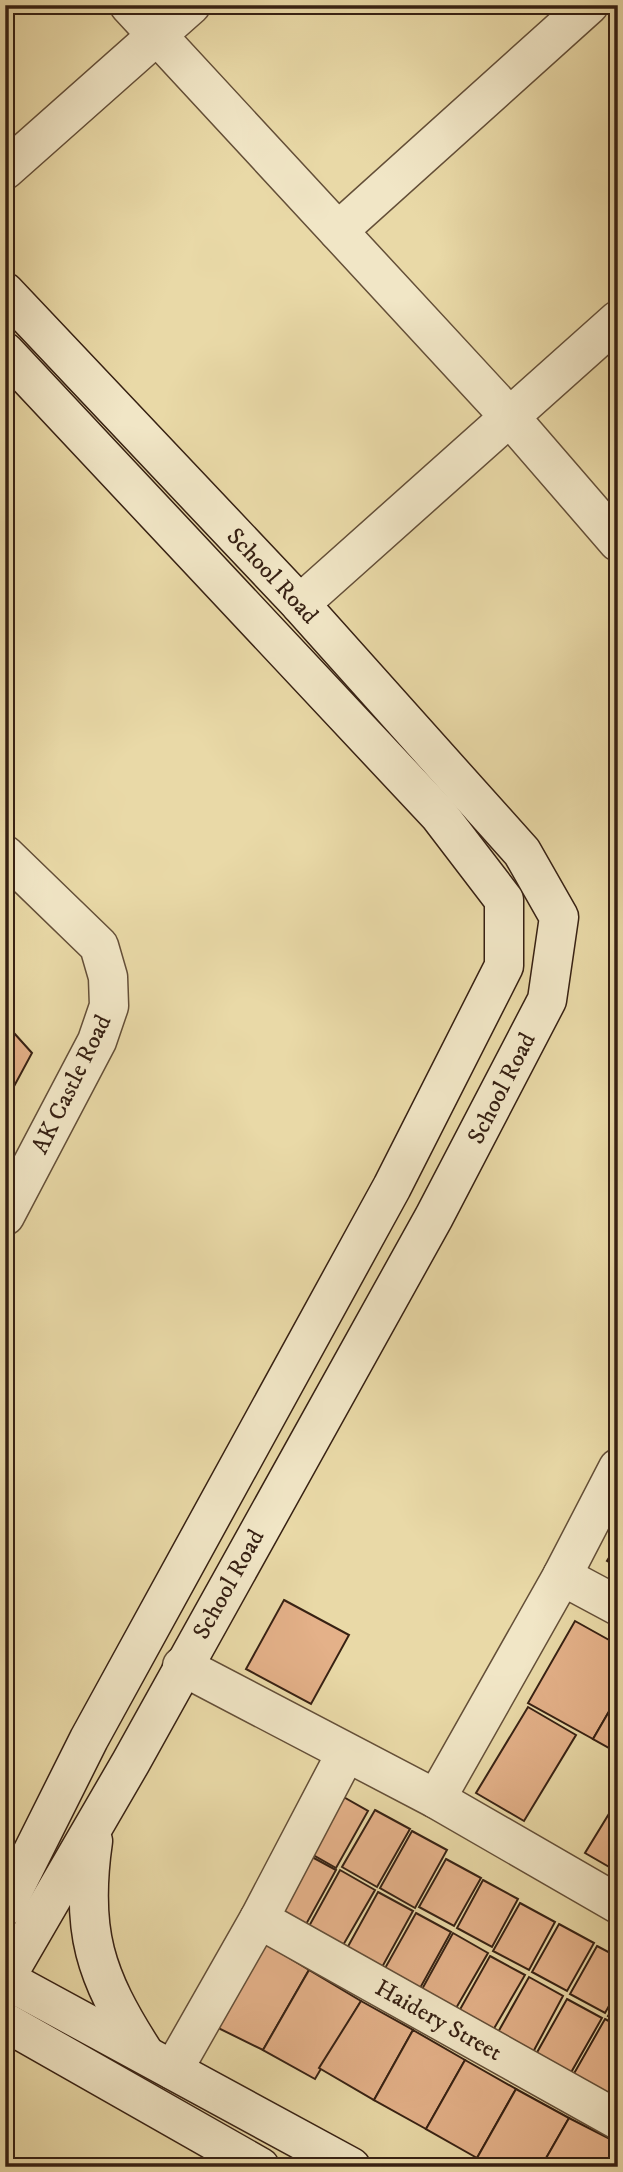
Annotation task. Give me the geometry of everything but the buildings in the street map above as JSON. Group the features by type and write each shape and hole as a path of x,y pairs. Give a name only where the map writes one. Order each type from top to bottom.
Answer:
{"street":[{"path":"129,5 509,416 618,542"},
{"path":"5,170 191,5"},
{"path":"338,231 589,5"},
{"name":"School Road","path":"5,292 300,604 523,852 559,917 547,1000 434,1217 131,1762 5,1979"},
{"path":"300,604 618,320"},
{"name":"School Road","path":"5,352 439,815 504,900 504,966 392,1187 89,1739 5,1907"},
{"path":"401,775 430,748"},
{"name":"AK Castle Road","path":"5,855 99,946 108,977 109,1006 97,1041 5,1216"},
{"path":"436,1799 562,1576 618,1468"},
{"path":"562,1576 618,1606"},
{"path":"182,1666 436,1799 618,1904"},
{"path":"89,1739 131,1762"},
{"path":"159,2061 259,1920 345,1753"},
{"path":"95,1825 86,1885 92,1945 112,2002 159,2061"},
{"name":"Haidery Street","path":"259,1920 618,2119"},
{"path":"5,1997 5,1979 351,2167"},
{"path":"5,2022 260,2167"}]}
